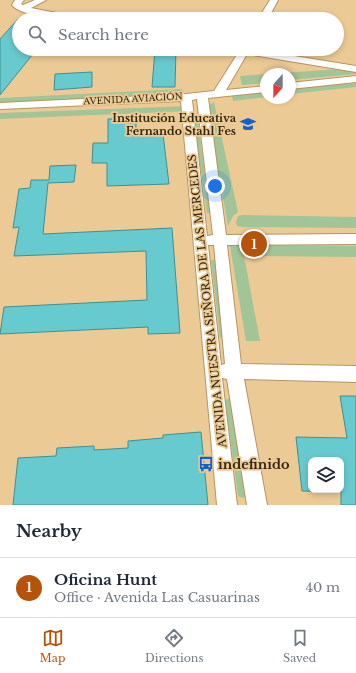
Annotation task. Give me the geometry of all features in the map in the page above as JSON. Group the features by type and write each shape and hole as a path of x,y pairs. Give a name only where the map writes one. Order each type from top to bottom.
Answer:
{"street":[{"path":"19,4 42,0"},
{"path":"267,12 274,0"},
{"path":"19,4 47,12"},
{"path":"218,94 238,56"},
{"path":"277,56 356,69"},
{"path":"296,85 356,79"},
{"name":"AVENIDA AVIACIÓN","path":"0,106 202,96 260,90"},
{"name":"AVENIDA NUESTRA SEÑORA DE LAS MERCEDES","path":"202,96 220,240 234,372 257,505"},
{"name":"AVENIDA NUESTRA SEÑORA DE LAS MERCEDES","path":"186,97 215,371 227,505"},
{"path":"201,241 356,239"},
{"path":"215,371 356,374"}],"green space":[{"path":"340,69 356,71 356,74 296,79 296,72"},
{"path":"260,74 260,84 242,85 240,76"},
{"path":"356,83 356,87 296,93 296,88"},
{"path":"182,89 183,94 0,103 0,98"},
{"path":"260,93 260,98 233,101 232,95"},
{"path":"214,102 238,212 233,216 228,226 207,107"},
{"path":"190,106 191,111 0,119 0,113"},
{"path":"193,115 197,115 210,213 207,213"},
{"path":"238,216 356,217 356,228 237,226 236,222"},
{"path":"242,245 260,341 246,341 230,246"},
{"path":"255,245 356,246 356,257 256,256"},
{"path":"211,260 217,260 225,338 220,338"},
{"path":"231,398 248,496 243,498 238,496 225,400"}],"building":[{"path":"12,26 12,56 31,56 0,95 0,39"},
{"path":"154,56 176,56 175,87 152,87"},
{"path":"92,72 92,87 54,90 55,74"},
{"path":"136,118 136,135 163,134 169,184 107,186 107,163 92,163 93,143 108,143 108,119"},
{"path":"76,165 74,182 48,183 43,234 172,228 180,333 148,334 148,327 0,334 4,307 147,300 146,251 14,256 19,227 13,228 19,189 30,188 31,180 49,180 50,166"},
{"path":"340,396 356,396 356,505 341,505 341,493 344,493 344,457 308,457 308,491 302,491 296,437 347,438"},
{"path":"201,432 208,505 13,505 18,458 56,456 57,448 94,446 94,450 128,448 128,441 163,438 163,435"}],"place":[{"name":"Institución Educativa Fernando Stahl Fes","path":"248,124"},
{"name":"Oficina Hunt","path":"254,244"},
{"name":"indefinido","path":"206,464"}]}
